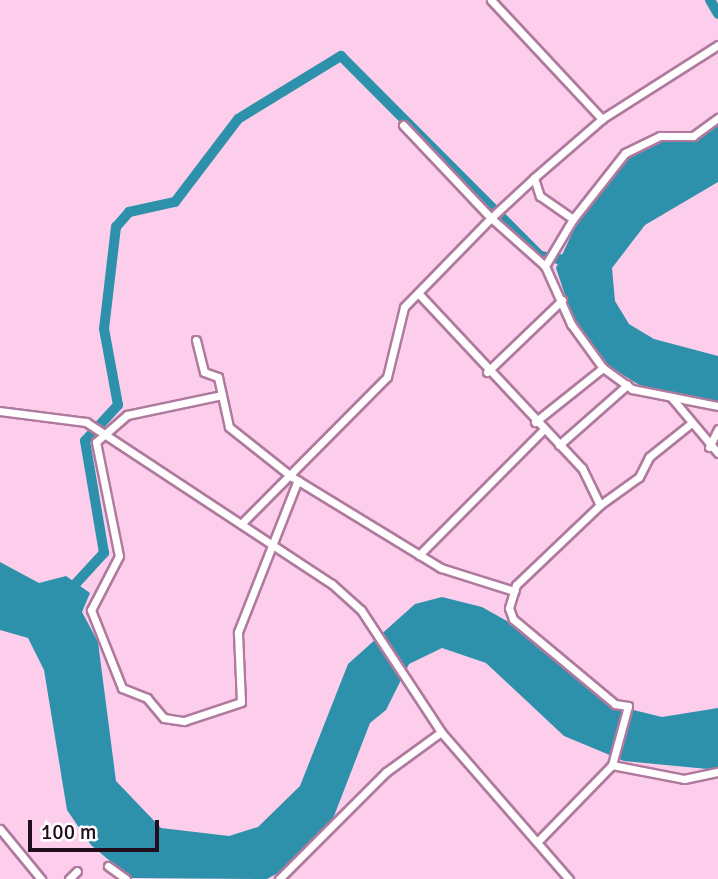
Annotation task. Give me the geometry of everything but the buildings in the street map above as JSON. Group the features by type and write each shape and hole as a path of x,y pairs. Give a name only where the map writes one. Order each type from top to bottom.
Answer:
{"street":[{"path":"491,0 602,119"},
{"path":"241,524 295,479 387,377 404,307 491,218 602,119 718,44"},
{"path":"545,266 573,219 625,153 660,136 693,136 718,118"},
{"path":"402,125 491,218 545,266 571,324 603,368 627,385 718,406"},
{"path":"534,178 540,197 573,219"},
{"path":"418,293 487,373 582,468 600,505"},
{"path":"487,373 562,300"},
{"path":"196,340 204,372 218,377 229,427 295,479 441,568 514,591"},
{"path":"535,422 603,368"},
{"path":"559,445 627,385"},
{"path":"222,395 127,415 102,433 96,442 119,556 91,610 115,656 122,688 147,698 164,718 184,721 241,702 237,632 273,546 295,479"},
{"path":"671,397 690,425 709,447 718,453"},
{"path":"0,411 86,422 332,584 379,635 441,732 569,879"},
{"path":"537,842 613,762 627,710 513,619 514,591 600,505 639,477 649,457 690,425"},
{"path":"709,447 718,429"},
{"path":"419,555 543,430"},
{"path":"279,879 328,836 347,808 386,772 441,732"},
{"path":"613,762 684,779 718,772"},
{"path":"0,829 41,879"},
{"path":"108,866 126,879"},
{"path":"69,879 77,871"}],"water":[{"path":"718,124 718,182 645,225 612,268 615,301 629,324 654,339 718,356 718,402 644,388 609,366 574,322 556,268 575,227 630,155 657,141 694,139"},
{"path":"0,562 39,583 66,576 90,593 82,612 98,642 116,781 161,828 229,836 258,827 300,786 348,664 415,604 442,597 482,607 512,624 617,706 662,717 718,708 718,770 624,761 564,736 486,663 442,648 409,664 386,710 370,723 329,829 285,869 267,879 130,878 91,845 67,810 44,670 28,638 0,630"}],"waterway":[{"path":"710,0 718,14"},
{"path":"69,591 104,553 85,441 118,405 104,329 116,227 129,212 175,202 238,119 341,56 540,256 571,261"}]}
